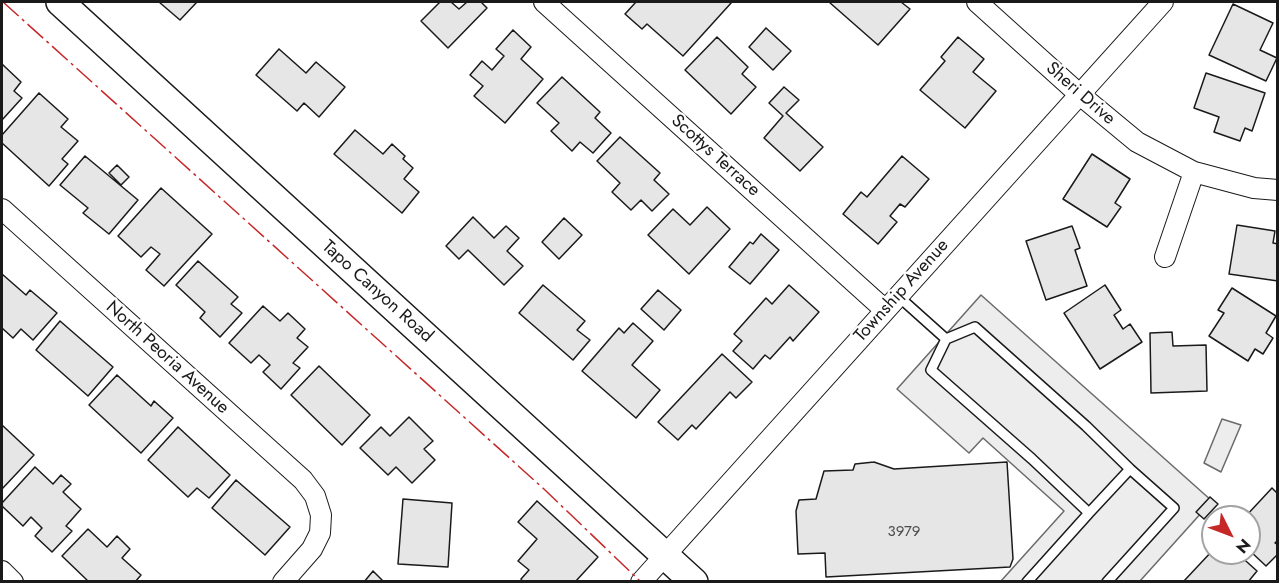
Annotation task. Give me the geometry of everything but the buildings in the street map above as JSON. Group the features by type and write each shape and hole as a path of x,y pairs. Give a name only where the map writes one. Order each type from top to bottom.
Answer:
{"main road":[{"name":"Tapo Canyon Road","path":"73,6 694,582"}],"street":[{"name":"Scottys Terrace","path":"544,2 891,303"},
{"name":"Sheri Drive","path":"977,2 1137,142 1194,172 1254,188 1278,190"},
{"name":"Township Avenue","path":"641,582 1163,2"},
{"path":"1165,257 1194,172"},
{"name":"North Peoria Avenue","path":"2,209 303,480 315,496 321,516 320,533 312,549 283,582"},
{"path":"2,571 13,582"}],"lane":[{"path":"891,303 946,339"},
{"path":"1089,513 931,369 946,339 975,327 1174,508 1107,582"},
{"path":"1027,582 1130,468"}],"shaded area":[{"path":"981,295 1212,501 1208,505 1201,505 1201,513 1140,581 1001,581 1064,511 983,438 969,453 897,389"},
{"path":"1222,419 1241,425 1221,472 1204,463"}],"power":[{"path":"3,2 545,490 641,582"}]}
